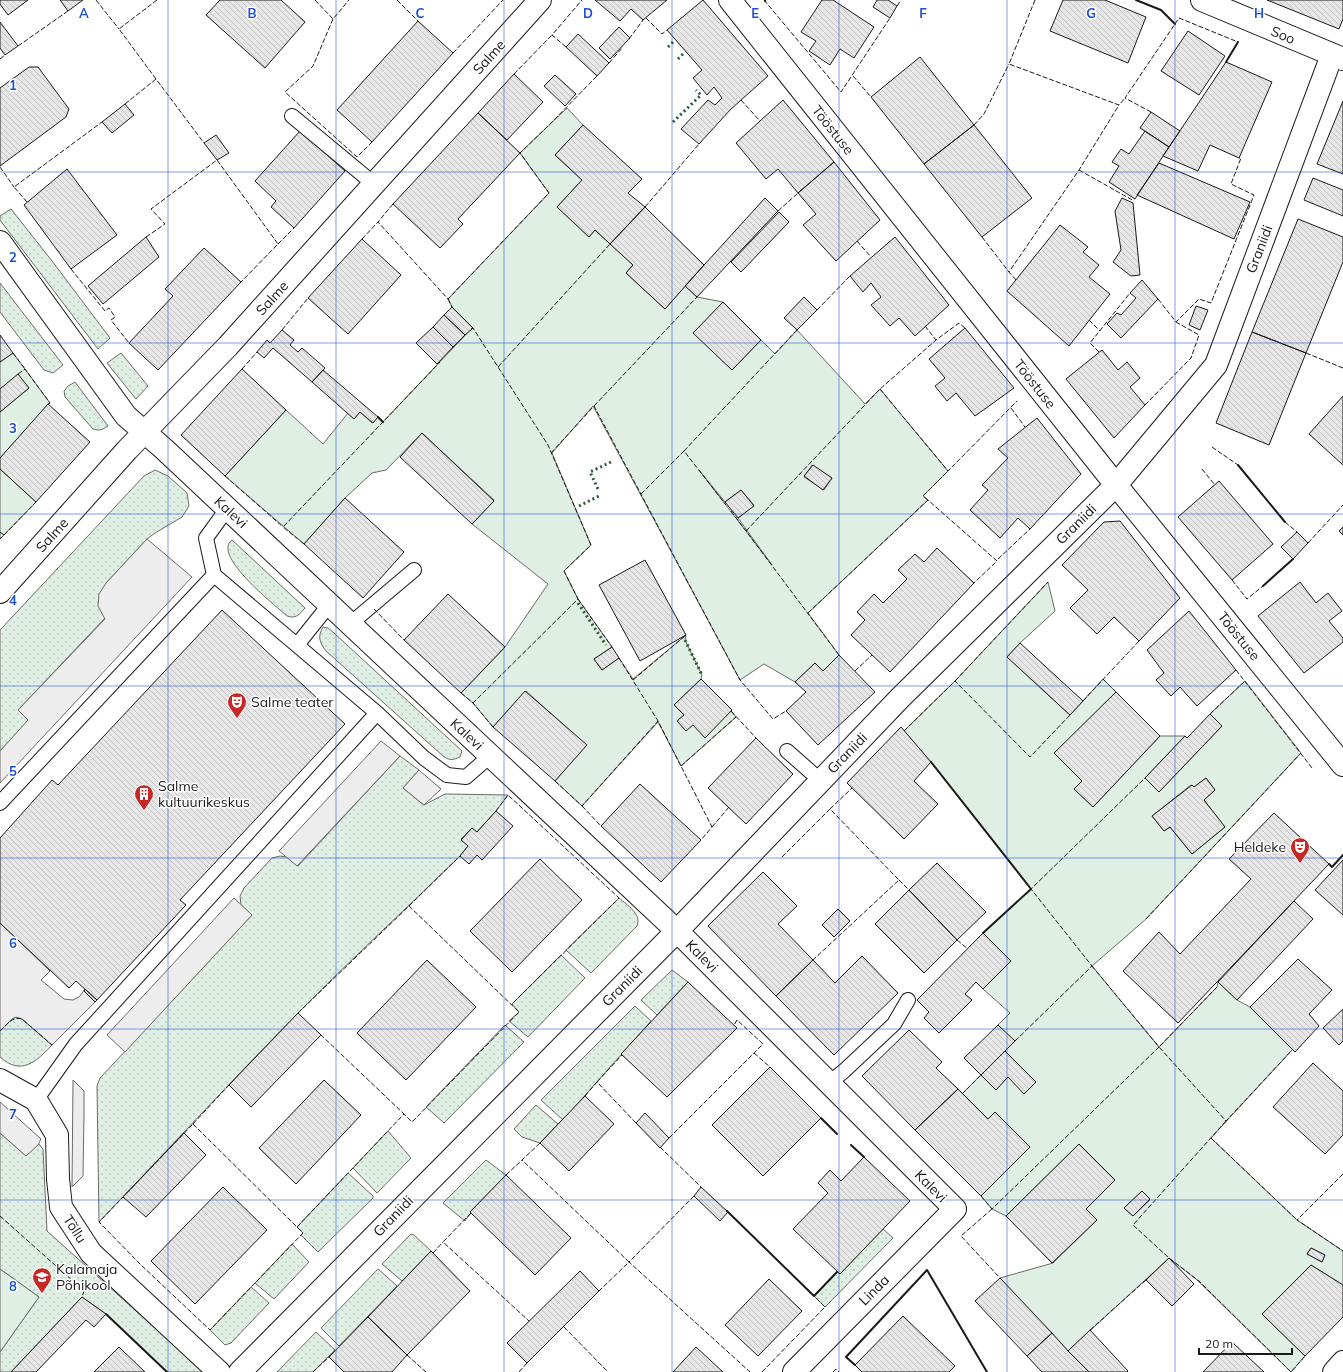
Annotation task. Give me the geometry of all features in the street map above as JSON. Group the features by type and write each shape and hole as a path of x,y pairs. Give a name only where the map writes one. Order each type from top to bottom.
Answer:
{"street":[{"name":"Salme","path":"0,592 144,433 228,346 540,0"},
{"name":"Tööstuse","path":"730,0 1116,485 1343,765"},
{"name":"Soo","path":"1202,0 1338,57"},
{"name":"Graniidi","path":"240,1372 677,931 900,698 1116,485 1216,365 1338,57"},
{"name":"Kalevi","path":"0,242 126,416 677,931 954,1209"},
{"name":"Tõllu","path":"0,1080 36,1100 57,1135 58,1179 61,1207 91,1254 219,1372"},
{"name":"Linda","path":"794,1372 954,1209"},
{"path":"1334,1372 1343,1362"}],"lane":[{"path":"292,116 374,184"},
{"path":"227,509 206,538 214,575 376,713 424,758 447,775 466,777 490,756"},
{"path":"350,624 414,570"},
{"path":"0,803 214,575"},
{"path":"297,645 329,605"},
{"path":"36,1100 76,1044 376,713"},
{"path":"787,752 821,781"},
{"path":"829,1083 894,1024 908,1000"}],"green space":[{"path":"567,108 583,125 555,155 582,180 557,207 589,237 595,230 633,265 626,273 665,309 685,286 697,297 723,302 694,333 732,370 761,340 775,354 797,330 865,404 880,389 948,471 923,496 928,500 808,613 839,655 823,671 815,663 795,682 764,664 740,680 593,406 552,453 591,545 564,571 578,599 612,647 594,659 602,670 619,658 633,679 686,635 685,640 702,675 701,679 674,705 684,715 677,721 693,725 731,711 736,717 681,766 658,722 582,806 555,781 586,745 526,691 493,727 473,703 461,693 505,647 548,584 472,524 494,500 422,433 386,470 372,473 345,498 304,544 225,476 286,410 323,444 348,413 354,419 360,412 372,423 378,417 383,422 472,328 452,307 448,299 549,193 520,153","holes":["812,465 832,478 824,490 804,477","699,470 725,502 741,490 754,505 738,518 772,565"]},
{"path":"11,209 110,338 98,349 0,220 0,216"},
{"path":"0,283 63,365 53,373 44,370 0,312"},
{"path":"13,353 50,403 0,458 0,412 29,388 18,375 0,389 0,362"},
{"path":"121,353 148,386 136,399 107,363"},
{"path":"75,382 108,426 101,430 93,429 65,397 64,391 68,386"},
{"path":"0,469 36,502 0,539"},
{"path":"155,470 168,476 187,493 189,506 182,517 147,539 106,583 105,618 18,710 29,720 0,751 0,630 144,476"},
{"path":"232,540 305,608 299,614 295,617 287,616 259,592 237,568 230,557 228,547"},
{"path":"1048,582 1055,611 1007,657 1070,715 1103,679 1116,692 1055,753 1082,781 1074,789 1093,807 1160,736 1185,736 1145,778 1159,792 1222,726 1210,714 1245,681 1301,753 1146,919 1092,966 1159,1047 1217,987 1218,982 1237,1000 1250,1007 1293,1049 1211,1138 1297,1220 1343,1251 1343,1285 1311,1265 1262,1314 1305,1356 1291,1372 1197,1280 1169,1258 1068,1351 1000,1278 1053,1263 1097,1220 1086,1209 1079,1144 1006,1216 992,1209 981,1196 1030,1147 995,1112 988,1119 962,1094 1014,1041 998,1025 1010,1013 983,989 1011,961 983,933 1031,889 931,762 904,731 955,681","holes":["1206,778 1215,790 1204,800 1225,827 1192,854 1170,827 1164,831 1152,816 1191,785 1194,787","1142,1191 1150,1200 1133,1216 1124,1208","1311,1248 1325,1255 1322,1262 1307,1254"]},
{"path":"323,627 328,628 334,633 462,751 460,757 452,760 443,756 326,651 320,640 320,634"},
{"path":"400,756 419,770 403,788 424,805 445,794 508,795 477,832 472,828 461,839 468,846 460,856 297,1014 99,1222 97,1086 100,1078 252,915 241,905 240,896 244,888 272,858 280,856 287,857 298,866"},
{"path":"619,898 636,914 638,922 637,926 591,973 566,950"},
{"path":"561,955 585,978 528,1037 509,1021 519,1012 512,1004"},
{"path":"672,970 688,982 657,1015 641,1000"},
{"path":"635,1006 651,1021 563,1120 541,1100"},
{"path":"16,1017 22,1019 52,1045 40,1057 21,1066 15,1066 8,1063 0,1057 0,1031"},
{"path":"505,1025 524,1042 444,1123 426,1107"},
{"path":"536,1105 558,1124 540,1143 522,1137 514,1129"},
{"path":"388,1131 411,1158 377,1193 353,1168"},
{"path":"0,1133 26,1156 38,1143 43,1149 47,1231 203,1372 167,1372 106,1314 82,1297 11,1372 0,1372 0,1352 39,1297 0,1269"},
{"path":"486,1160 506,1175 470,1212 471,1213 465,1221 443,1203"},
{"path":"348,1173 373,1196 373,1198 318,1252 301,1235 303,1233 297,1227"},
{"path":"883,1229 893,1238 825,1307 814,1296 837,1272 840,1274"},
{"path":"411,1234 431,1251 402,1281 382,1264"},
{"path":"292,1244 309,1262 274,1299 255,1283"},
{"path":"0,1269 39,1297 0,1352"},
{"path":"378,1269 397,1286 339,1346 321,1328"},
{"path":"251,1287 269,1303 231,1343 225,1345 210,1330"},
{"path":"316,1332 335,1350 313,1372 277,1372"}],"shaded area":[{"path":"147,539 192,577 0,783 0,751 28,720 18,710 105,619 98,606 99,594 106,583"},
{"path":"381,741 400,756 297,866 279,851"},
{"path":"419,770 441,789 424,805 403,788"},
{"path":"234,898 252,915 125,1052 107,1035"},
{"path":"0,923 50,971 41,980 64,999 73,1000 79,997 85,989 97,1000 52,1045 22,1019 16,1017 0,1031"},
{"path":"73,1080 84,1091 84,1114 83,1176 72,1187"},
{"path":"0,1102 41,1139 38,1145 26,1156 0,1133"}],"building":[{"path":"0,0 28,0 8,15 0,4"},
{"path":"60,0 83,0 68,11"},
{"path":"220,0 281,0 305,22 265,68 206,15"},
{"path":"595,0 667,0 643,20 631,9 620,21"},
{"path":"703,0 768,76 731,109 699,144 681,129 708,100 715,105 722,98 714,87 707,95 693,78 702,70 667,30"},
{"path":"822,0 833,0 874,27 854,58 840,49 830,65 809,51 816,41 801,32"},
{"path":"877,0 888,0 897,6 890,18 873,7"},
{"path":"1063,0 1105,0 1146,17 1128,63 1050,31"},
{"path":"1267,0 1343,0 1343,19 1339,29"},
{"path":"418,21 453,53 372,142 337,110"},
{"path":"0,22 18,46 5,55 0,48"},
{"path":"619,27 630,38 610,59 599,48"},
{"path":"1188,31 1225,56 1199,95 1161,71"},
{"path":"578,34 609,63 597,76 566,47"},
{"path":"920,57 974,125 924,164 871,97"},
{"path":"1226,62 1272,82 1239,158 1210,145 1198,171 1163,156"},
{"path":"29,67 38,67 69,109 66,117 0,166 0,88"},
{"path":"514,74 543,102 507,140 478,113"},
{"path":"555,75 576,94 565,106 544,86"},
{"path":"783,100 834,162 798,193 778,169 766,179 736,143"},
{"path":"1343,101 1343,174 1317,164"},
{"path":"125,104 134,115 112,133 102,122"},
{"path":"1151,112 1180,131 1169,147 1140,128"},
{"path":"478,113 520,153 458,219 463,224 440,248 393,204"},
{"path":"583,125 642,179 628,193 645,207 610,244 595,230 589,237 557,207 582,180 555,155"},
{"path":"974,125 1032,198 982,237 924,164"},
{"path":"300,131 345,171 294,228 271,207 276,201 255,181"},
{"path":"1145,131 1169,147 1135,199 1109,182 1119,166 1112,162 1121,149 1129,154"},
{"path":"216,135 229,153 217,160 204,143"},
{"path":"834,162 880,220 836,261 803,225 816,214 798,193"},
{"path":"1159,163 1250,202 1234,239 1137,195"},
{"path":"67,169 117,235 71,269 24,205"},
{"path":"1313,178 1343,190 1343,216 1304,200"},
{"path":"765,198 778,211 697,297 685,286"},
{"path":"1122,198 1133,203 1140,275 1131,276 1113,262 1121,250 1115,211"},
{"path":"645,207 704,265 665,309 626,273 633,265 610,244"},
{"path":"779,212 789,222 741,272 731,262"},
{"path":"1298,219 1343,237 1343,262 1306,353 1252,332"},
{"path":"1060,225 1088,247 1083,252 1099,265 1089,277 1110,294 1069,346 1007,291"},
{"path":"146,237 159,257 103,304 88,286"},
{"path":"895,237 949,305 915,336 899,318 890,326 871,305 881,297 871,283 863,292 850,276"},
{"path":"362,239 401,275 348,334 308,298"},
{"path":"204,248 241,282 158,370 129,343 173,296 165,289"},
{"path":"1142,280 1158,299 1121,338 1107,324 1117,313 1121,315 1136,298 1130,293"},
{"path":"804,297 817,310 797,330 784,318"},
{"path":"723,302 761,340 732,370 693,333"},
{"path":"1196,306 1208,310 1200,330 1189,325"},
{"path":"452,307 473,328 465,335 444,315"},
{"path":"444,315 465,335 453,347 433,327"},
{"path":"433,327 453,347 437,364 416,343"},
{"path":"965,328 1014,388 975,416 956,393 947,401 935,386 945,378 929,359"},
{"path":"282,330 294,340 290,345 298,352 302,348 325,368 312,382 273,348 264,358 257,352 267,340 270,343"},
{"path":"1252,332 1306,353 1269,445 1216,423"},
{"path":"0,335 13,353 0,362"},
{"path":"1102,350 1118,370 1127,362 1140,378 1130,387 1145,405 1114,438 1066,379"},
{"path":"242,369 286,410 225,476 181,435"},
{"path":"323,370 378,417 373,423 360,412 354,419 312,382"},
{"path":"18,374 29,388 0,412 0,389"},
{"path":"1343,396 1343,465 1309,434"},
{"path":"48,404 90,442 36,502 0,469 0,458"},
{"path":"1037,418 1081,474 1030,529 1018,518 1000,538 970,510 988,490 982,485 1008,458 998,449"},
{"path":"422,433 494,501 472,524 400,457"},
{"path":"813,465 832,478 823,490 804,476"},
{"path":"1219,481 1273,544 1232,580 1178,517"},
{"path":"741,490 754,506 738,518 725,502"},
{"path":"345,498 404,552 363,598 304,544"},
{"path":"1120,521 1180,598 1139,641 1114,617 1097,634 1070,608 1088,590 1062,565 1104,522"},
{"path":"1343,527 1343,535 1339,531"},
{"path":"1297,532 1308,543 1293,559 1281,547"},
{"path":"937,548 974,583 890,672 851,635 865,620 857,612 874,594 883,603 907,579 898,570 915,554 924,562"},
{"path":"645,560 686,635 640,661 599,585"},
{"path":"1300,582 1316,603 1328,593 1342,611 1329,621 1343,638 1343,642 1304,673 1258,616"},
{"path":"448,594 505,647 461,693 404,640"},
{"name":"Salme kultuurikeskus","path":"222,610 345,724 180,900 186,905 97,1000 76,981 69,988 0,923 0,838 52,780 58,785"},
{"path":"1189,611 1236,670 1197,706 1180,687 1171,696 1156,680 1164,673 1147,650"},
{"path":"1020,643 1083,701 1070,715 1007,657"},
{"path":"612,647 619,658 602,670 594,659"},
{"path":"839,655 875,692 818,745 786,711 806,692 795,682 815,663 823,671"},
{"path":"701,679 732,710 705,738 693,725 686,731 677,721 684,715 674,705"},
{"path":"525,691 587,745 555,781 493,727"},
{"path":"1116,692 1160,736 1093,807 1074,789 1082,781 1054,753"},
{"path":"1210,714 1222,726 1159,792 1145,778 1185,736 1187,738"},
{"path":"901,727 931,762 914,781 938,804 904,839 847,783"},
{"path":"756,738 793,774 746,824 708,788"},
{"path":"1206,778 1215,790 1204,800 1225,827 1192,854 1170,827 1164,831 1152,816 1192,785 1194,787"},
{"path":"640,784 701,840 661,882 601,826"},
{"path":"496,811 513,826 482,860 477,855 469,864 460,856 468,846 461,840 472,828 477,832"},
{"path":"1274,813 1329,864 1178,1023 1123,971 1159,932 1180,954 1251,879 1229,859"},
{"path":"540,859 582,900 512,972 470,931"},
{"path":"1343,860 1343,915 1315,890"},
{"path":"937,863 986,912 957,940 909,890"},
{"path":"763,872 797,906 778,924 813,960 776,996 708,926"},
{"path":"909,890 957,940 924,973 875,924"},
{"path":"1294,901 1313,919 1237,1000 1218,982"},
{"path":"838,909 850,921 834,937 822,925"},
{"path":"983,933 1011,961 983,989 976,982 965,994 972,1000 939,1033 924,1018 929,1012 917,1000"},
{"path":"862,956 898,993 834,1055 776,996 813,960 835,983"},
{"path":"1298,959 1332,990 1309,1014 1319,1026 1295,1052 1250,1007"},
{"path":"427,960 476,1007 406,1080 357,1033"},
{"path":"688,982 737,1028 667,1097 621,1054"},
{"path":"85,989 97,1000 95,1002 84,991"},
{"path":"1343,1009 1343,1041 1339,1045 1323,1028"},
{"path":"298,1013 321,1035 251,1107 229,1085"},
{"path":"998,1025 1015,1041 981,1075 964,1058"},
{"path":"909,1030 942,1062 936,1068 958,1089 915,1130 862,1076"},
{"path":"1005,1051 1036,1082 1024,1094 1008,1077 996,1090 981,1075"},
{"path":"1313,1063 1343,1091 1343,1135 1325,1154 1273,1107"},
{"path":"770,1067 821,1118 763,1176 712,1125"},
{"path":"324,1080 361,1115 296,1184 259,1148"},
{"path":"958,1089 988,1119 995,1112 1030,1147 981,1196 915,1130"},
{"path":"585,1096 614,1124 569,1171 540,1143"},
{"path":"645,1113 669,1138 660,1148 636,1123"},
{"path":"184,1133 206,1155 146,1217 123,1197"},
{"path":"1079,1144 1115,1180 1086,1209 1097,1220 1052,1263 1006,1216"},
{"path":"864,1157 910,1201 840,1274 793,1229 828,1193 818,1183 830,1170 841,1181"},
{"path":"506,1175 571,1238 535,1275 470,1212"},
{"path":"223,1187 267,1230 195,1304 151,1261"},
{"path":"701,1187 728,1212 720,1221 694,1196"},
{"path":"1142,1191 1150,1199 1133,1216 1124,1208"},
{"path":"1311,1248 1325,1255 1322,1262 1307,1254"},
{"path":"431,1251 470,1291 407,1355 368,1317"},
{"path":"1169,1258 1194,1284 1172,1306 1146,1280"},
{"path":"1311,1265 1343,1285 1343,1317 1305,1356 1262,1314"},
{"path":"580,1271 599,1291 527,1363 507,1343"},
{"path":"1000,1278 1052,1333 1027,1356 975,1301"},
{"path":"769,1279 802,1311 758,1356 725,1325"},
{"path":"82,1297 106,1314 94,1327 86,1320 36,1372 11,1372"},
{"path":"903,1316 955,1366 949,1372 862,1372 855,1365"},
{"path":"368,1317 407,1355 392,1372 344,1372 329,1357"},
{"path":"1090,1330 1128,1371 1127,1372 1089,1372 1068,1351"},
{"path":"1052,1333 1089,1372 1042,1372 1027,1356"},
{"path":"1232,1342 1264,1372 1203,1372"},
{"path":"119,1347 145,1372 94,1372"},
{"path":"696,1347 723,1372 673,1372"}],"hedge":[{"path":"668,47 673,42"},
{"path":"678,59 684,53"},
{"path":"673,122 701,95 696,90"},
{"path":"598,489 590,472 613,461"},
{"path":"579,506 599,496"},
{"path":"578,603 606,645"},
{"path":"685,640 702,675"}],"fence":[{"path":"96,0 119,29"},
{"path":"156,79 119,29 157,0"},
{"path":"315,0 333,19 349,0"},
{"path":"397,0 418,21"},
{"path":"453,53 503,0"},
{"path":"566,47 552,35 582,0"},
{"path":"764,0 841,92 890,18"},
{"path":"897,6 901,0"},
{"path":"1035,0 1009,64 1119,105 1125,98"},
{"path":"18,46 68,11"},
{"path":"646,18 662,34 667,30"},
{"path":"1151,112 1125,98 1179,18 1238,42"},
{"path":"333,19 313,66 285,92 357,157 372,142"},
{"path":"629,39 643,20"},
{"path":"514,74 552,35"},
{"path":"609,63 623,47"},
{"path":"0,59 5,55"},
{"path":"974,125 984,114 1009,64"},
{"path":"393,204 378,222 448,299 549,193 520,153 597,76"},
{"path":"853,76 871,97"},
{"path":"125,104 156,79 204,143"},
{"path":"741,100 760,121"},
{"path":"1016,280 1009,272 1079,170 1119,105"},
{"path":"27,202 14,187 102,122"},
{"path":"645,207 699,144"},
{"path":"1158,299 1176,322 1199,299 1211,303 1254,195 1231,184 1241,158 1239,158"},
{"path":"146,237 165,224 151,209 217,160 278,244 241,282"},
{"path":"0,167 14,187"},
{"path":"1079,170 1134,201"},
{"path":"778,211 798,193"},
{"path":"362,239 378,222"},
{"path":"278,244 294,228"},
{"path":"982,237 1009,272"},
{"path":"857,241 871,257"},
{"path":"498,367 610,244"},
{"path":"71,269 105,311 109,308 115,317 111,320 129,343"},
{"path":"817,310 850,276"},
{"path":"1099,352 1090,343 1130,293"},
{"path":"594,406 697,297"},
{"path":"282,330 308,298"},
{"path":"448,299 452,307"},
{"path":"1089,320 1100,331"},
{"path":"1145,405 1191,358 1199,335 1176,322"},
{"path":"746,531 880,389 936,340 959,323 965,328"},
{"path":"925,326 936,340"},
{"path":"471,329 473,328 548,445 591,545 564,571 578,599 473,703"},
{"path":"684,451 797,330"},
{"path":"242,369 257,352"},
{"path":"13,353 25,369"},
{"path":"1306,353 1343,368"},
{"path":"304,544 283,527 440,362"},
{"path":"18,374 25,369 50,403 48,404"},
{"path":"880,389 948,471 1017,401"},
{"path":"551,453 594,406 740,680 773,719 786,711"},
{"path":"1011,408 1025,427"},
{"path":"1212,447 1238,465"},
{"path":"641,494 684,451 726,505"},
{"path":"1202,469 1215,485"},
{"path":"928,500 923,496 948,471"},
{"path":"225,476 283,527"},
{"path":"808,613 928,500 997,561 974,583"},
{"path":"4,535 36,502"},
{"path":"1308,543 1343,505"},
{"path":"731,511 839,655"},
{"path":"1285,522 1297,532"},
{"path":"998,559 1030,529"},
{"path":"0,532 4,535 0,539"},
{"path":"1232,580 1247,599 1263,586"},
{"path":"955,681 1048,582"},
{"path":"578,599 612,647"},
{"path":"374,609 404,640"},
{"path":"633,680 686,635"},
{"path":"1083,701 1139,641"},
{"path":"855,671 872,655"},
{"path":"619,658 658,721 712,827 701,840"},
{"path":"1236,670 1312,768"},
{"path":"1103,679 1116,692"},
{"path":"904,731 955,681 1030,757 1070,715"},
{"path":"1210,714 1245,681"},
{"path":"461,693 473,703 493,727"},
{"path":"731,711 756,738"},
{"path":"681,766 736,717"},
{"path":"555,781 582,806 658,721"},
{"path":"1146,919 1301,753"},
{"path":"1015,1041 1092,966 1031,889 1145,778"},
{"path":"830,809 852,788"},
{"path":"496,811 508,795 619,898 512,1004"},
{"path":"582,806 601,826"},
{"path":"712,827 729,807"},
{"path":"782,857 830,809 899,880 813,960"},
{"path":"409,906 460,856"},
{"path":"899,880 909,890"},
{"path":"298,1013 409,906 519,1012 412,1122 404,1114"},
{"path":"957,940 968,949"},
{"path":"981,1196 992,1209 1159,1047 1092,966"},
{"path":"1217,987 1159,1047 1226,1121 1293,1049"},
{"path":"0,1031 12,1020 18,1018 22,1019 52,1045"},
{"path":"669,1138 763,1044 737,1020 734,1025"},
{"path":"297,1227 404,1114 321,1035"},
{"path":"754,1053 770,1067"},
{"path":"597,1082 622,1055"},
{"path":"962,1094 981,1075"},
{"path":"585,1096 597,1082 636,1123"},
{"path":"193,1124 229,1085"},
{"path":"1226,1121 1133,1225 1169,1258 1199,1281 1291,1372 1305,1356"},
{"path":"193,1124 303,1233 210,1330 140,1264 99,1222 193,1124"},
{"path":"1211,1138 1297,1220"},
{"path":"540,1143 522,1160 629,1262 599,1291"},
{"path":"660,1147 701,1187"},
{"path":"506,1175 522,1160"},
{"path":"1343,1174 1297,1220 1343,1251"},
{"path":"694,1196 629,1262 750,1372"},
{"path":"992,1209 961,1236 1000,1278"},
{"path":"471,1213 443,1242 529,1321"},
{"path":"0,1216 84,1291 82,1297"},
{"path":"433,1253 443,1242"},
{"path":"1090,1330 1146,1280"},
{"path":"762,1372 825,1307 814,1296"},
{"path":"564,1327 608,1372"},
{"path":"407,1355 426,1372"},
{"path":"313,1372 329,1357"},
{"path":"519,1372 527,1363"},
{"path":"833,1372 836,1369 839,1372"}],"wall":[{"path":"1136,0 1161,10 1175,24"},
{"path":"1226,62 1238,42"},
{"path":"378,417 383,422"},
{"path":"1238,465 1285,522"},
{"path":"1263,586 1293,559"},
{"path":"931,762 1031,889 983,933"},
{"path":"1329,864 1332,867 1343,855"},
{"path":"821,1118 837,1134"},
{"path":"851,1145 864,1157"},
{"path":"727,1211 814,1296 837,1272"},
{"path":"855,1365 846,1357 927,1270 987,1372"},
{"path":"106,1314 167,1372"}],"place":[{"name":"Salme teater","path":"237,719"},
{"name":"Salme kultuurikeskus","path":"144,811"},
{"name":"Heldeke","path":"1300,864"},
{"name":"Kalamaja Põhikool","path":"42,1294"}]}
